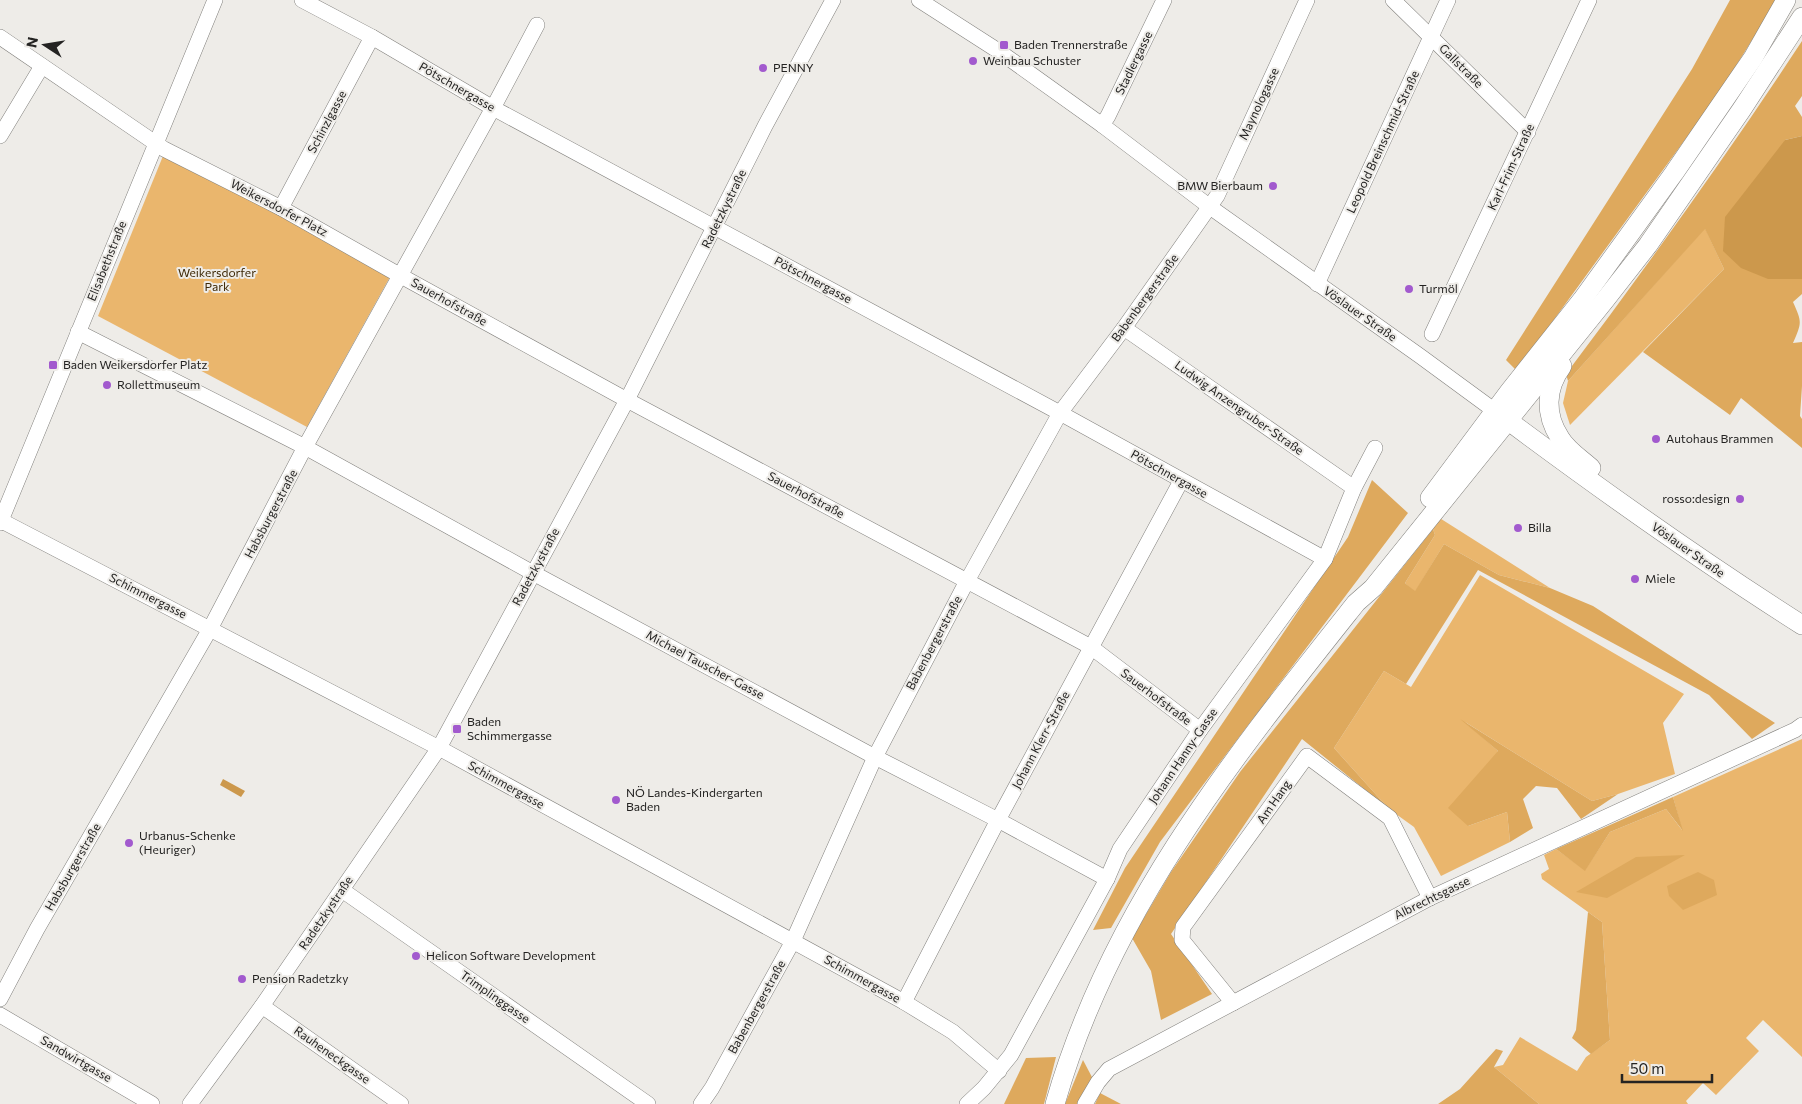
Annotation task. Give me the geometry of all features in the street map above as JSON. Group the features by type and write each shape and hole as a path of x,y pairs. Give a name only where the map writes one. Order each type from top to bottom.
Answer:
{"main road":[{"path":"1055,1104 1075,1040 1106,967 1164,862 1193,817 1237,756 1356,603 1373,588 1501,416 1674,173 1753,58 1786,0"},
{"path":"1501,416 1605,300 1648,244 1742,109 1802,17"},
{"path":"1605,300 1592,324 1556,374 1549,390 1549,408 1552,422 1560,440 1594,470 1608,493"},
{"name":"Vöslauer Straße","path":"1501,416 1736,583 1802,625"}],"street":[{"name":"Elisabethstraße","path":"0,521 214,0"},
{"name":"Pötschnergasse","path":"302,0 372,37 493,108 1060,413 1325,559"},
{"name":"Radetzkystraße","path":"190,1104 262,1006 439,748 627,400 765,126 832,0"},
{"name":"Vöslauer Straße","path":"919,0 1000,52 1102,125 1210,207 1501,416"},
{"name":"Stadlergasse","path":"1102,125 1164,0"},
{"name":"Maynologasse","path":"1210,207 1307,0"},
{"name":"Gallstraße","path":"1393,0 1528,132"},
{"name":"Leopold Breinschmid-Straße","path":"1317,284 1448,0"},
{"name":"Karl-Frim-Straße","path":"1432,334 1589,0"},
{"name":"Habsburgerstraße","path":"0,1000 37,929 210,629 306,447 537,25"},
{"path":"0,37 156,143"},
{"name":"Schinzlgasse","path":"281,208 372,37"},
{"path":"0,136 42,66"},
{"name":"Weikersdorfer Platz","path":"156,143 281,208 401,276"},
{"name":"Babenbergerstraße","path":"701,1104 712,1088 793,941 875,757 967,581 1060,413 1124,328 1210,207"},
{"name":"Sauerhofstraße","path":"401,276 627,400 1091,647 1200,730"},
{"name":"Ludwig Anzengruber-Straße","path":"1124,328 1354,488"},
{"path":"78,332 306,447"},
{"name":"Michael Tauscher-Gasse","path":"306,447 533,573 1107,879"},
{"name":"Johann Hanny-Gasse","path":"999,1071 1011,1055 1107,879 1120,849 1200,730 1325,559 1354,488 1376,448"},
{"name":"Johann Klerr-Straße","path":"904,1002 998,820 1181,480"},
{"name":"Schimmergasse","path":"0,521 439,748 904,1002 953,1032 999,1071"},
{"name":"Albrechtsgasse","path":"1085,1104 1109,1069 1430,898 1802,725"},
{"name":"Am Hang","path":"1233,1003 1182,940 1183,927 1307,756 1390,818 1430,898"},
{"name":"Trimplinggasse","path":"342,890 648,1104"},
{"name":"Rauheneckgasse","path":"262,1006 401,1104"},
{"name":"Sandwirtgasse","path":"0,1015 152,1104"},
{"path":"967,1104 999,1071"}],"green space":[{"name":"Weikersdorfer Park","path":"165,151 391,275 307,427 98,316"},
{"path":"1705,228 1724,269 1570,425 1563,403 1568,381"},
{"path":"1438,517 1550,588 1499,575 1444,544 1415,592 1405,583 1435,535 1433,529"},
{"path":"1480,575 1684,694 1663,723 1675,774 1592,801 1465,722 1498,751 1468,826 1507,812 1510,842 1441,876 1414,827 1389,809 1334,748 1384,671 1411,687"},
{"path":"1802,739 1802,1057 1763,1020 1746,1038 1759,1051 1716,1095 1703,1083 1686,1101 1688,1104 1539,1104 1494,1067 1503,1065 1520,1037 1577,1071 1586,1057 1610,1040 1602,922 1542,879 1541,874 1549,869 1544,855 1556,849 1585,870 1610,832 1666,809 1682,830 1673,797"}],"shaded area":[{"path":"1730,0 1777,0 1719,93 1542,336 1515,369 1506,360 1692,69"},
{"path":"1802,41 1802,96 1795,106 1802,117 1802,136 1785,140 1768,279 1802,279 1802,294 1793,302 1800,322 1793,343 1802,342 1800,416 1802,419 1802,448 1741,398 1730,415 1643,352 1724,269 1705,229 1568,381 1566,374 1687,209"},
{"path":"1802,136 1802,279 1768,279 1741,268 1723,251 1725,217 1785,140"},
{"path":"1372,480 1408,513 1160,842 1111,928 1093,930 1125,868 1348,537"},
{"path":"1433,529 1435,535 1405,583 1415,591 1444,544 1499,575 1550,588 1593,606 1775,723 1752,739 1709,695 1478,570 1406,684 1384,671 1334,748 1389,809 1302,739 1171,934 1212,994 1161,1020 1151,971 1132,938 1171,872 1240,772"},
{"path":"1460,719 1592,801 1618,794 1581,819 1557,788 1536,786 1523,799 1533,828 1510,842 1507,812 1468,826 1448,808 1498,751"},
{"path":"223,779 245,791 241,797 220,785"},
{"path":"1673,797 1683,831 1666,809 1610,832 1585,871 1556,849"},
{"path":"1685,855 1607,898 1576,892 1636,857"},
{"path":"1698,872 1714,880 1717,895 1683,910 1669,896 1667,886"},
{"path":"1588,912 1602,922 1610,1040 1591,1054 1572,1038 1576,1030"},
{"path":"1496,1049 1503,1051 1494,1067 1539,1104 1438,1104 1460,1089"},
{"path":"1056,1057 1044,1104 1004,1104 1026,1058"},
{"path":"1083,1060 1094,1081 1079,1104 1065,1104"},
{"path":"1100,1093 1121,1104 1095,1104"}],"place":[{"name":"Baden Trennerstraße","path":"1004,45"},
{"name":"Weinbau Schuster","path":"973,61"},
{"name":"PENNY","path":"763,68"},
{"name":"BMW Bierbaum","path":"1273,186"},
{"name":"Turmöl","path":"1409,289"},
{"name":"Baden Weikersdorfer Platz","path":"53,365"},
{"name":"Rollettmuseum","path":"107,385"},
{"name":"Autohaus Brammen","path":"1656,439"},
{"name":"rosso:design","path":"1740,499"},
{"name":"Billa","path":"1518,528"},
{"name":"Miele","path":"1635,579"},
{"name":"Baden Schimmergasse","path":"457,729"},
{"name":"NÖ Landes-Kindergarten Baden","path":"616,800"},
{"name":"Urbanus-Schenke (Heuriger)","path":"129,843"},
{"name":"Helicon Software Development","path":"416,956"},
{"name":"Pension Radetzky","path":"242,979"}]}
